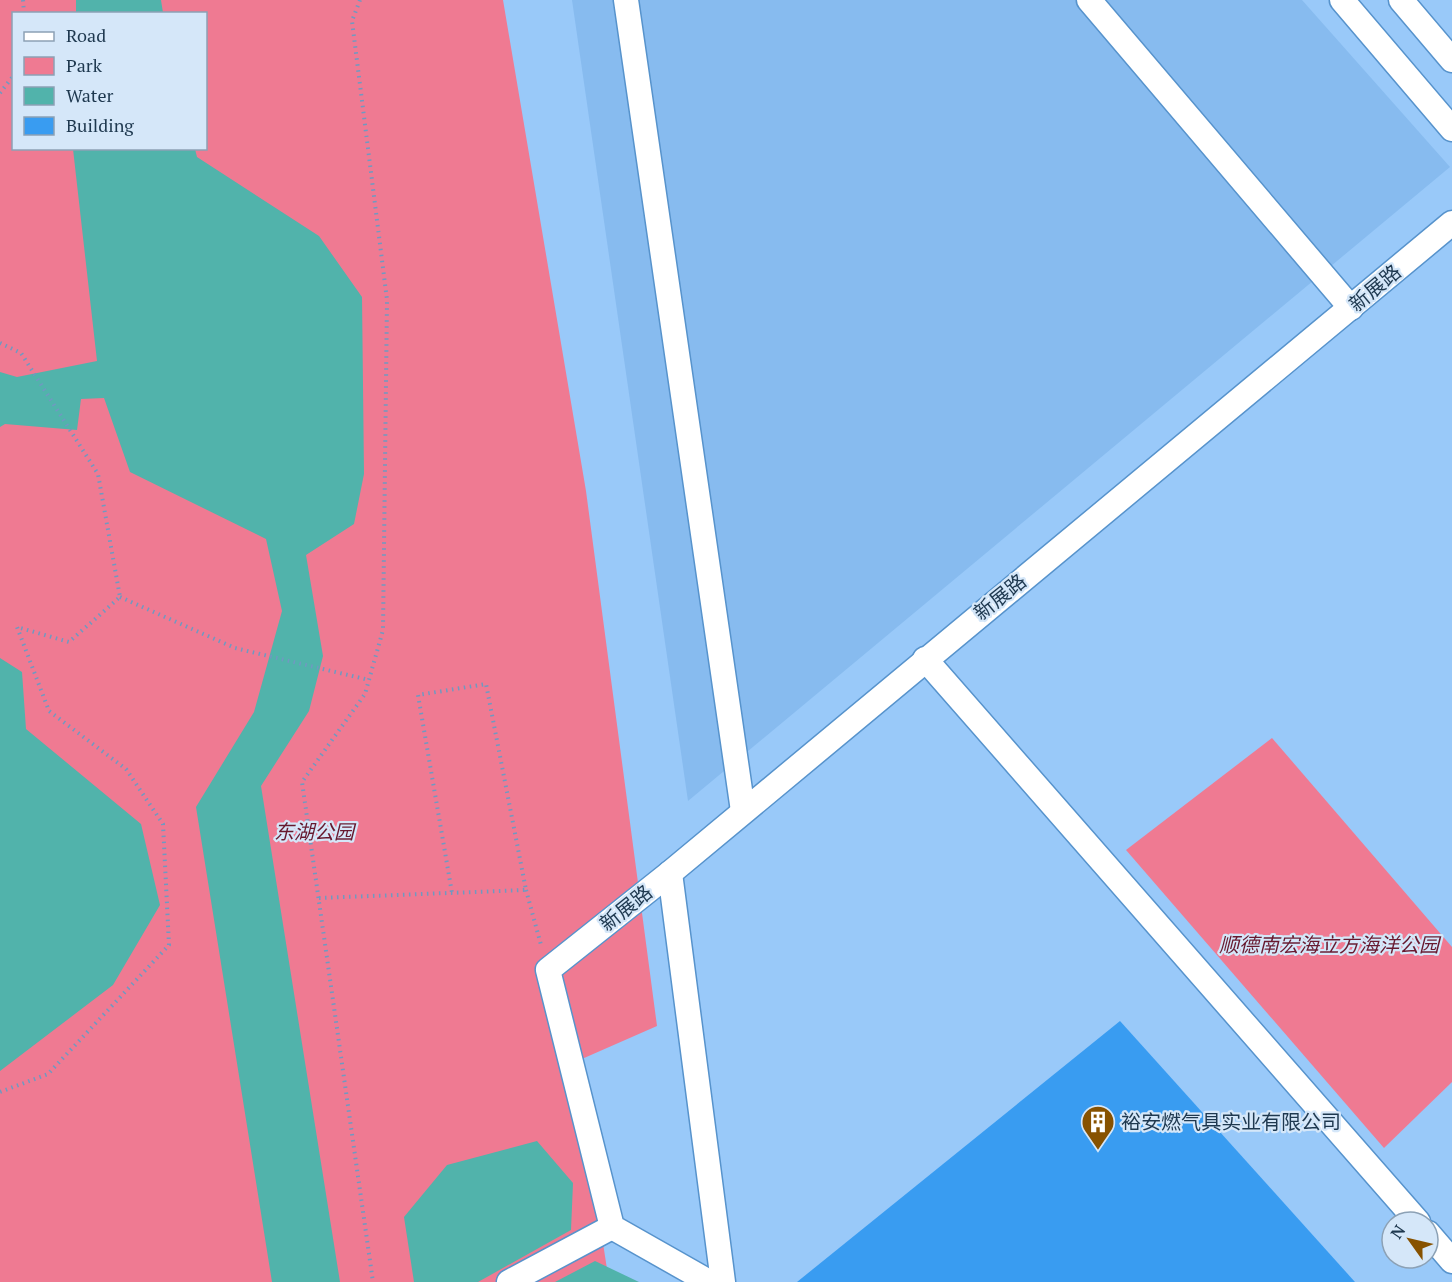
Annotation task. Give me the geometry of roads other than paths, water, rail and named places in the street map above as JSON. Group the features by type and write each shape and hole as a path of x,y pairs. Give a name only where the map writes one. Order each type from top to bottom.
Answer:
{"street":[{"path":"626,0 743,811"},
{"path":"1089,0 1351,308"},
{"path":"1342,0 1452,129"},
{"path":"1401,0 1452,60"},
{"name":"新展路","path":"612,1227 548,970 670,873 1452,223"},
{"path":"925,659 1407,1210"},
{"path":"670,873 723,1282"},
{"path":"508,1282 612,1227 709,1282"},
{"path":"1440,1247 1452,1261"}],"water":[{"path":"76,0 161,0 163,12 76,12"},
{"path":"73,150 195,150 197,157 319,236 362,297 364,474 354,524 306,555 323,656 309,711 261,786 340,1282 272,1282 196,807 254,712 282,611 266,539 130,472 104,398 81,399 77,430 5,424 0,427 0,372 17,377 97,361"},
{"path":"0,658 22,672 26,729 141,824 160,905 113,985 0,1071"},
{"path":"537,1141 573,1183 571,1230 478,1282 414,1282 404,1217 447,1165"},
{"path":"595,1261 639,1282 555,1282"}],"place":[{"name":"裕安燃气具实业有限公司","path":"1098,1151"}],"park label":[{"name":"东湖公园","path":"314,832"},
{"name":"顺德南宏海立方海洋公园","path":"1329,945"}]}
